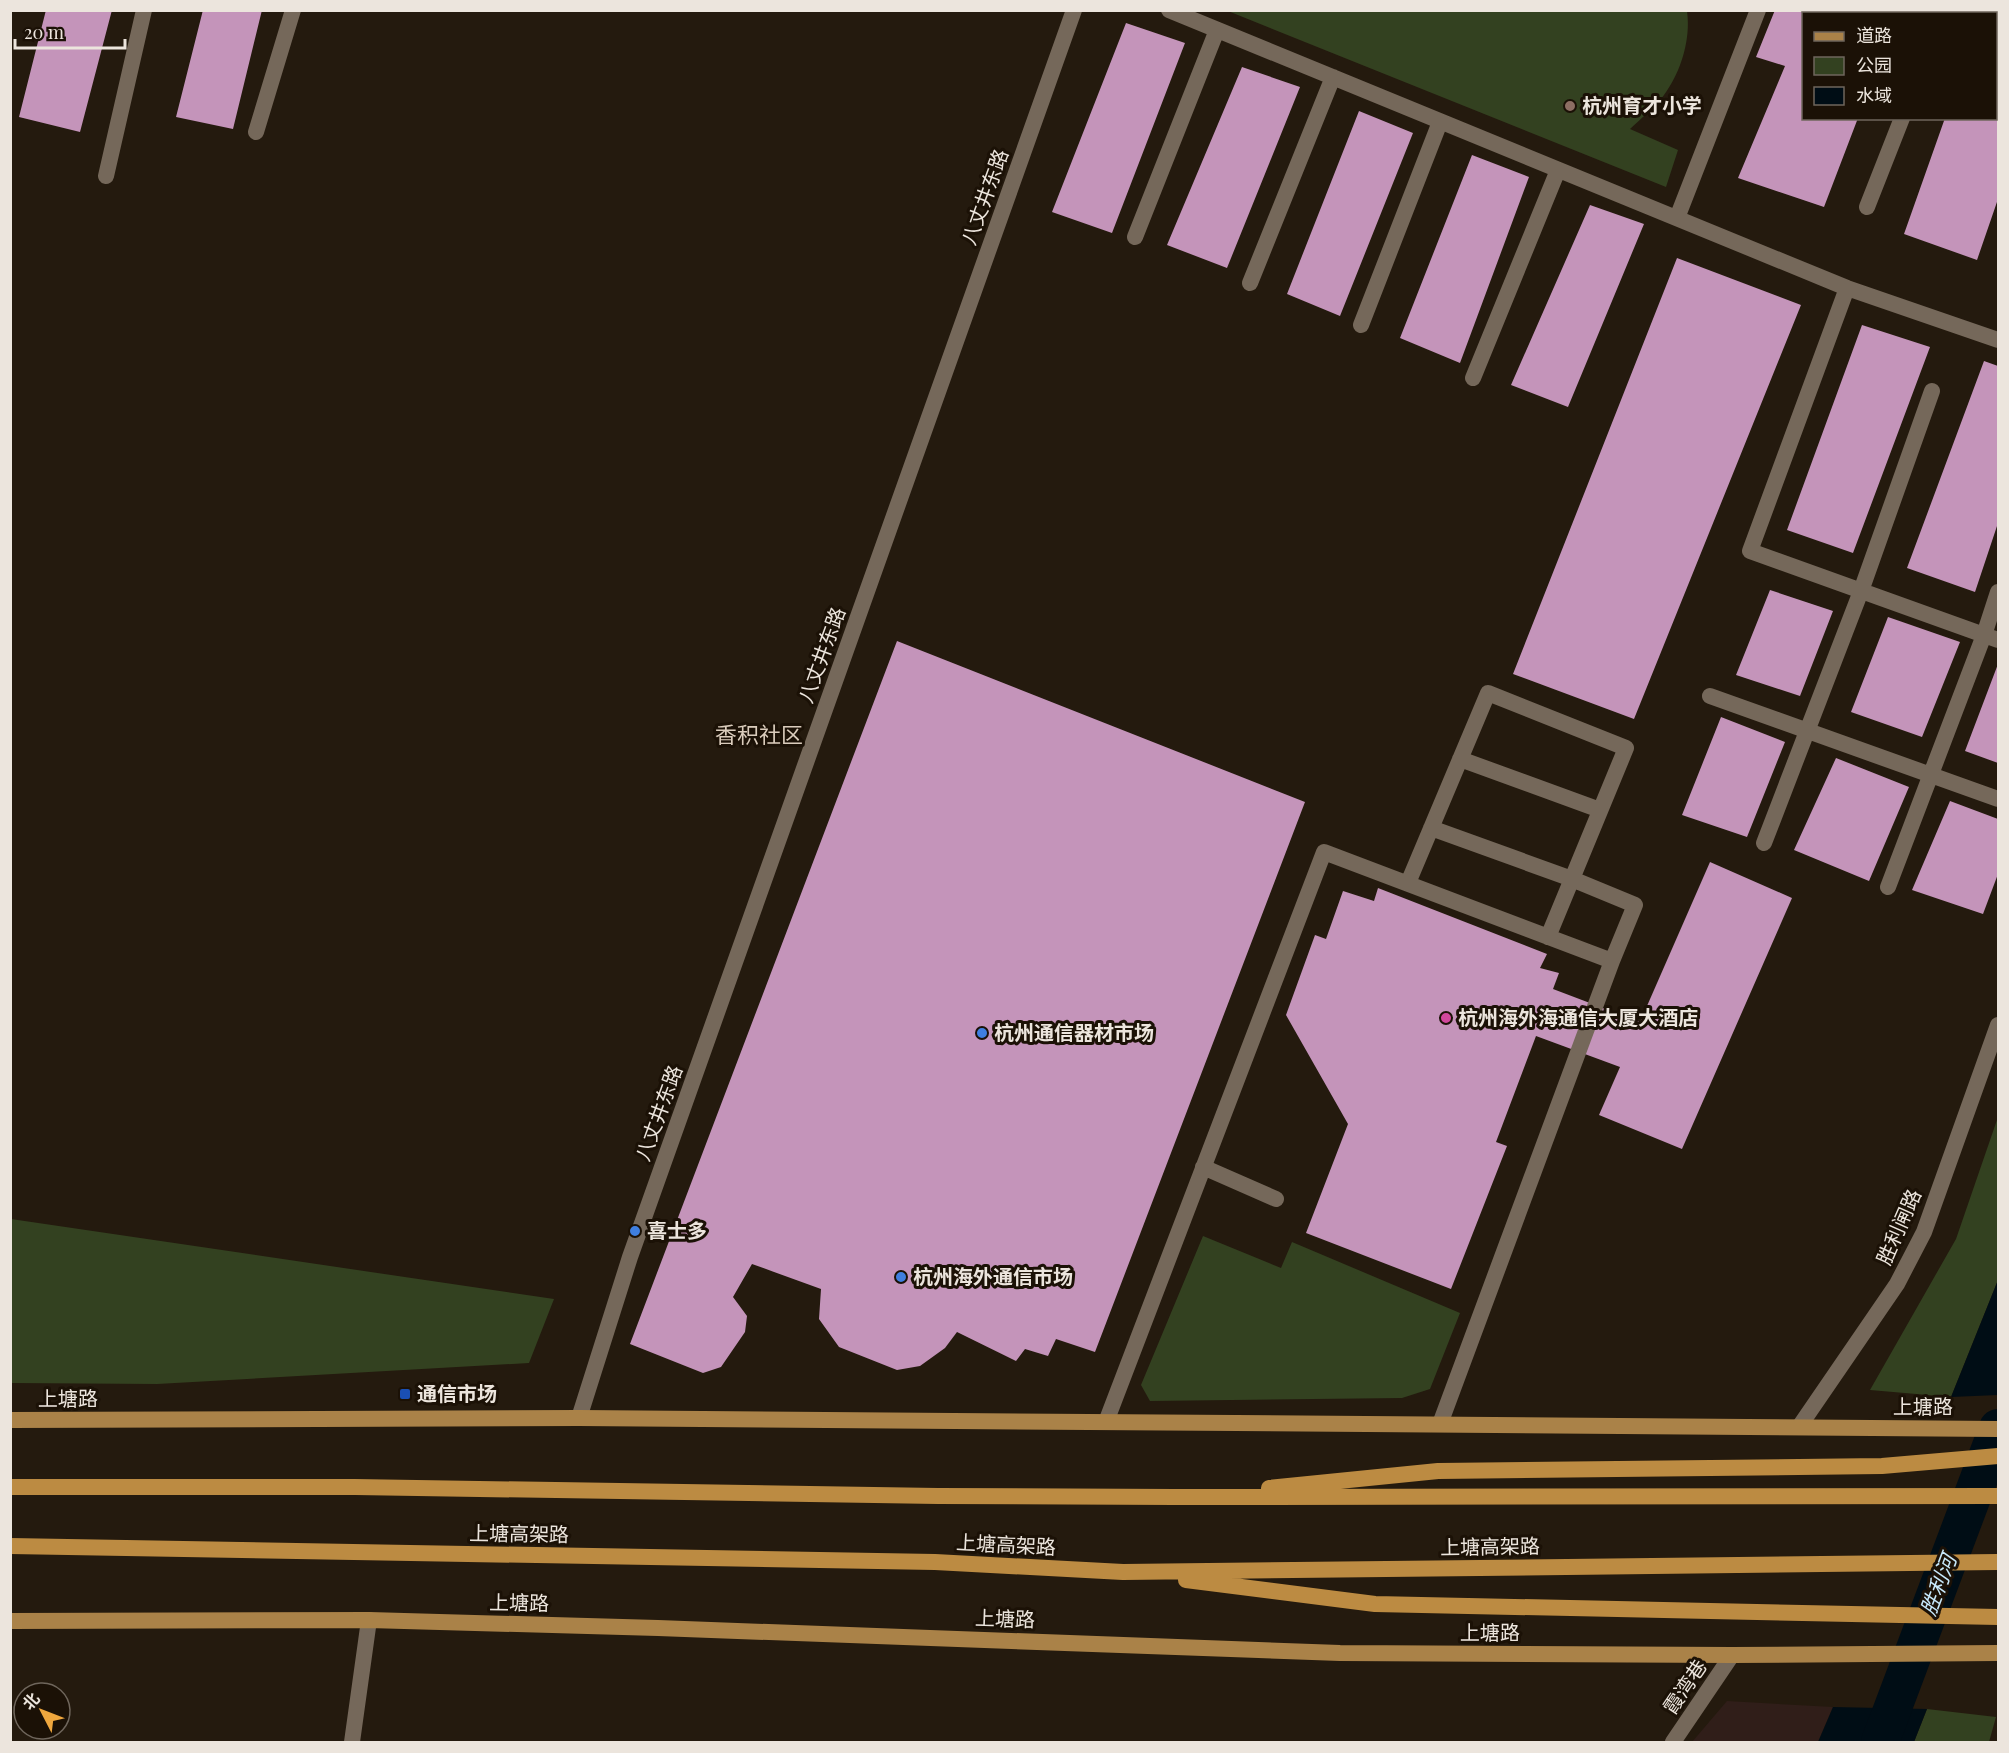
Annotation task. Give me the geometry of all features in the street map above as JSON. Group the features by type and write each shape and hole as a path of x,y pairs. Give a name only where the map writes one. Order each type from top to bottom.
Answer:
{"highway":[{"path":"1175,1497 1438,1471 1882,1466 1998,1456"},
{"path":"10,1487 355,1487 950,1496 1998,1496"},
{"name":"上塘高架路","path":"10,1546 935,1562 1123,1572 1998,1562"},
{"path":"1123,1572 1375,1604 1998,1617"}],"main road":[{"name":"上塘路","path":"10,1420 579,1418 1998,1429"},
{"name":"上塘路","path":"10,1621 369,1620 658,1628 1340,1653 1732,1655 1998,1653"}],"street":[{"path":"106,176 144,10"},
{"path":"256,132 293,10"},
{"name":"八丈井东路","path":"579,1418 630,1257 1074,10"},
{"path":"1169,10 1847,288 1998,340"},
{"path":"1677,218 1758,10"},
{"path":"1135,237 1217,30"},
{"path":"1250,283 1333,77"},
{"path":"1867,207 1901,120"},
{"path":"1361,325 1440,122"},
{"path":"1473,378 1558,170"},
{"path":"1847,288 1750,551 1991,637"},
{"path":"1764,843 1861,591 1932,391"},
{"path":"1888,887 1931,774 1991,637 1998,592"},
{"path":"1408,883 1488,693 1626,748 1548,936"},
{"path":"1710,696 1998,798"},
{"path":"1460,759 1600,810"},
{"path":"1431,828 1572,879 1635,905 1612,961 1440,1424"},
{"path":"1106,1422 1324,852 1612,961"},
{"name":"胜利闸路","path":"1799,1427 1897,1284 1924,1232 1998,1024"},
{"path":"1203,1167 1276,1199"},
{"path":"352,1743 369,1620"},
{"name":"霞湾巷","path":"1673,1743 1732,1655"}],"shaded area":[{"path":"1727,1701 1833,1707 1818,1742 1692,1742"}],"green space":[{"name":"杭州育才小学","path":"1228,11 1687,11 1686,44 1680,66 1660,100 1630,129 1678,150 1666,187"},
{"path":"1998,1117 1998,1280 1951,1397 1870,1390 1956,1239"},
{"path":"11,1219 554,1299 529,1363 157,1384 11,1383"},
{"path":"1203,1236 1281,1268 1292,1242 1460,1313 1430,1389 1402,1398 1150,1401 1141,1385"},
{"path":"1927,1709 1996,1717 1989,1742 1914,1742"}],"water":[{"path":"1998,1280 1998,1395 1951,1397"},
{"path":"1833,1707 1927,1709 1914,1742 1818,1742"}],"building":[{"path":"46,10 112,10 80,132 19,117"},
{"path":"203,10 262,10 233,129 176,117"},
{"path":"1775,10 1842,10 1842,12 1802,12 1802,120 1857,120 1824,207 1738,178 1785,66 1756,57"},
{"path":"1998,15 1998,199 1977,260 1904,234 1944,120 1997,120"},
{"path":"1126,23 1185,43 1112,233 1052,212"},
{"path":"1242,67 1300,87 1227,268 1167,245"},
{"path":"1359,111 1413,133 1340,316 1287,294"},
{"path":"1472,155 1529,177 1460,363 1400,338"},
{"path":"1590,205 1644,224 1568,407 1511,385"},
{"path":"1677,258 1801,305 1634,719 1513,674"},
{"path":"1862,325 1930,347 1853,553 1787,530"},
{"path":"1984,361 1998,366 1998,523 1975,592 1907,568"},
{"path":"1770,590 1833,611 1800,696 1736,675"},
{"path":"1888,617 1960,642 1922,737 1851,712"},
{"name":"杭州通信器材市场","path":"897,641 1305,802 1095,1352 1056,1339 1048,1356 1025,1349 1016,1361 957,1332 945,1348 920,1366 897,1370 839,1347 819,1319 821,1289 752,1264 733,1297 747,1316 745,1332 721,1367 703,1373 630,1344"},
{"path":"1998,664 1998,763 1965,751"},
{"path":"1721,717 1785,742 1747,837 1682,815"},
{"path":"1836,758 1909,787 1869,881 1794,850"},
{"path":"1950,801 1998,819 1998,874 1983,914 1912,890"},
{"path":"1710,862 1792,898 1682,1149 1599,1115 1620,1067 1536,1036 1496,1142 1507,1146 1451,1289 1306,1233 1348,1124 1286,1015 1315,935 1326,939 1343,891 1374,901 1378,888 1547,954 1540,968 1559,973 1553,989 1640,1022"}],"waterway":[{"name":"胜利河","path":"1880,1742 1998,1428"}],"place":[{"name":"杭州育才小学","path":"1570,106"},
{"name":"杭州海外海通信大厦大酒店","path":"1446,1018"},
{"name":"杭州通信器材市场","path":"982,1033"},
{"name":"喜士多","path":"635,1231"},
{"name":"杭州海外通信市场","path":"901,1277"},
{"name":"通信市场","path":"405,1394"}],"district":[{"name":"香积社区","path":"759,735"}]}
